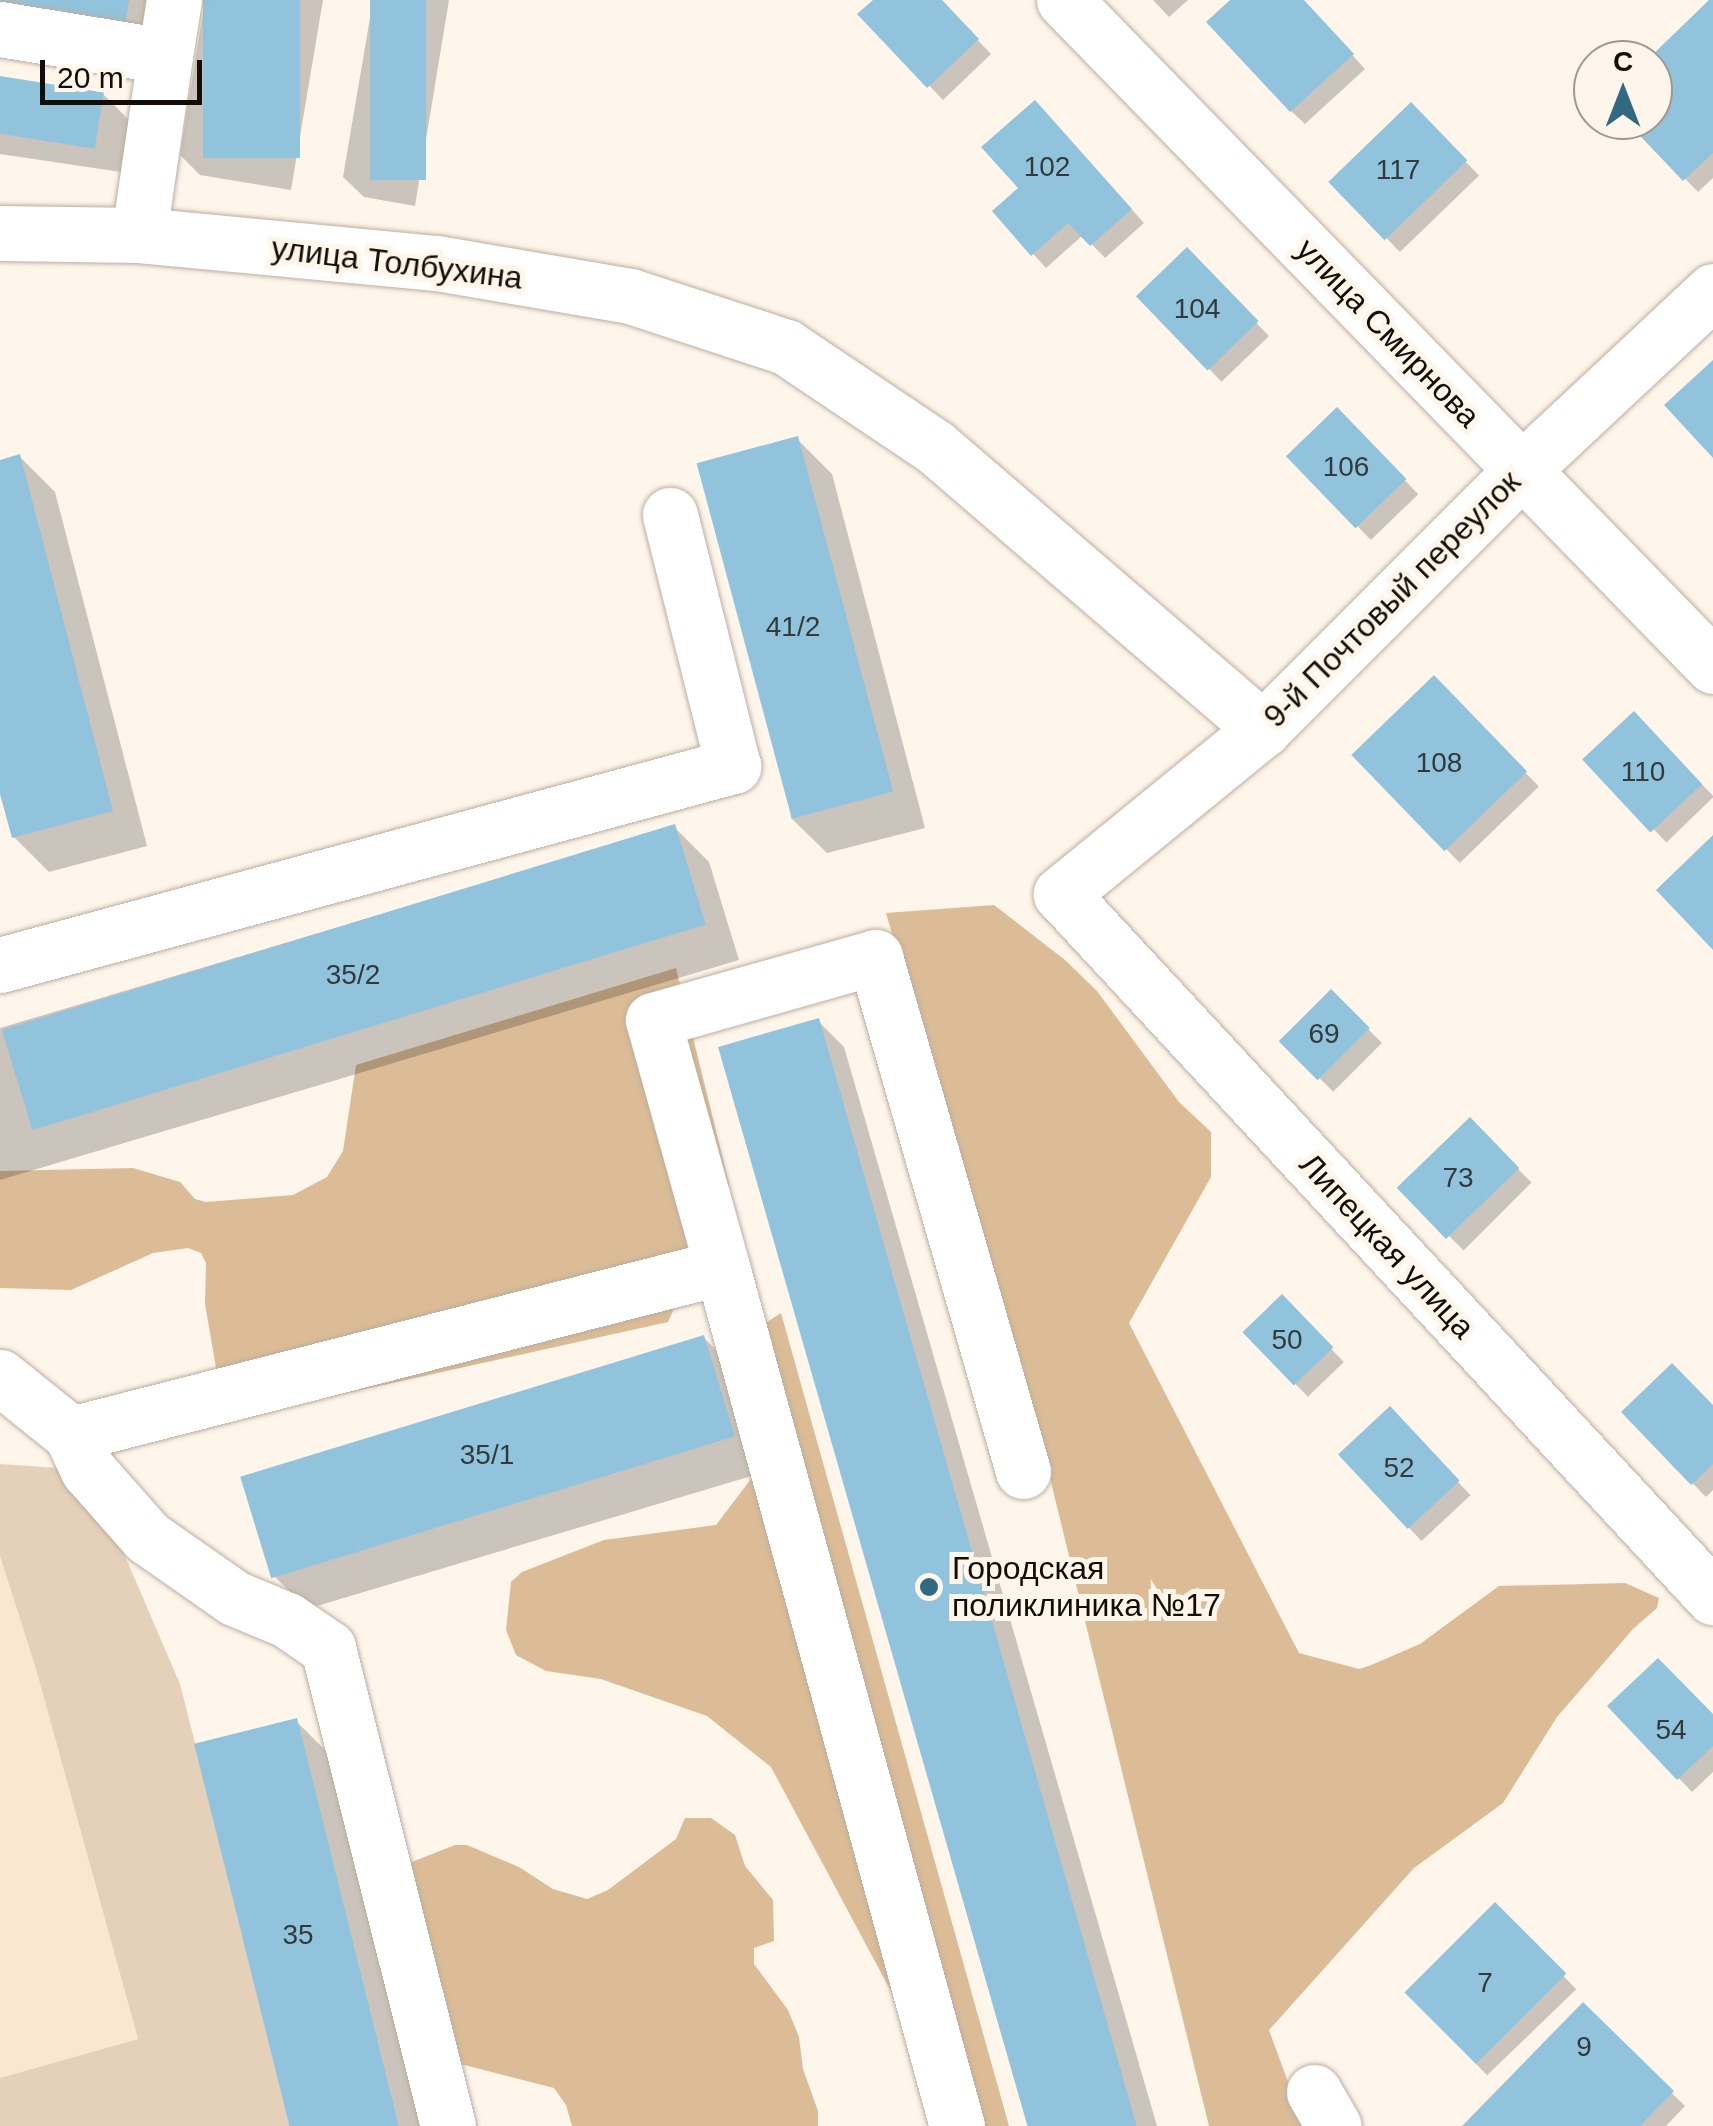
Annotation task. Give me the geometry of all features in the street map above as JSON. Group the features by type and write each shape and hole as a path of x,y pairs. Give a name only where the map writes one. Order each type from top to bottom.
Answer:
{"street":[{"path":"139,235 174,0"},
{"name":"улица Смирнова","path":"1064,0 1713,666"},
{"path":"0,29 164,56"},
{"name":"улица Толбухина","path":"0,233 139,235 437,263 611,292 786,347 935,447 1263,728"},
{"name":"9-й Почтовый переулок","path":"1061,894 1263,728 1522,470 1713,290"},
{"path":"0,966 733,766 670,516"},
{"name":"Липецкая улица","path":"1061,894 1713,1597"},
{"path":"956,2126 653,1020 875,957 1023,1471"},
{"path":"70,1434 722,1268"},
{"path":"0,1377 70,1434 88,1470 147,1537 234,1598 288,1620 328,1648 448,2126"}],"shaded area":[{"path":"994,905 1065,960 1097,991 1179,1102 1211,1132 1211,1177 1129,1323 1299,1653 1359,1669 1369,1666 1420,1644 1499,1586 1625,1583 1659,1598 1657,1608 1633,1629 1557,1717 1503,1803 1414,1868 1269,2030 1304,2126 1209,2126 1047,1466 886,913"},
{"path":"676,968 729,1184 668,1322 225,1420 205,1304 206,1263 201,1253 188,1248 153,1253 71,1290 0,1288 0,1171 133,1168 180,1182 195,1199 206,1202 293,1195 327,1177 343,1151 356,1065"},
{"path":"781,1313 1009,2126 963,2126 771,1767 707,1716 601,1679 546,1671 516,1655 506,1630 511,1582 522,1572 604,1540 716,1525 754,1475 733,1344"},
{"path":"0,1464 88,1470 180,1684 293,2126 0,2126 0,2078 138,2039 36,1669 0,1556"},
{"path":"0,1556 36,1669 138,2039 0,2078"},
{"path":"685,1818 711,1818 735,1835 745,1866 773,1900 774,1941 754,1948 754,1964 788,2010 799,2037 803,2069 818,2111 818,2126 572,2126 566,2105 554,2088 414,2052 361,1882 455,1845 467,1845 519,1867 553,1889 587,1899 608,1890 676,1839"}],"building":[{"path":"0,0 129,0 125,25 0,6"},
{"path":"203,0 300,0 300,158 203,158"},
{"path":"370,0 426,0 426,180 370,180"},
{"path":"873,0 942,0 979,39 927,88 857,14"},
{"path":"1230,0 1304,0 1354,54 1290,112 1206,22"},
{"path":"1713,0 1713,153 1683,181 1644,140 1673,140 1673,40 1668,40"},
{"path":"0,76 104,92 95,149 0,134"},
{"path":"1035,100 1132,209 1090,246 1068,223 1031,256 992,211 1018,188 981,147"},
{"path":"1411,102 1467,160 1385,240 1328,182"},
{"path":"1187,247 1259,321 1207,370 1136,296"},
{"path":"1713,360 1713,458 1664,405"},
{"path":"1337,407 1406,479 1355,528 1286,456"},
{"path":"798,436 893,791 792,819 697,463"},
{"path":"20,454 113,811 12,838 0,794 0,460"},
{"path":"1434,675 1527,771 1444,851 1351,755"},
{"path":"1634,711 1702,784 1650,833 1582,759"},
{"path":"675,824 706,924 32,1130 2,1030"},
{"path":"1713,835 1713,950 1656,890"},
{"path":"1331,989 1370,1028 1318,1080 1279,1041"},
{"name":"Городская поликлиника №17","path":"819,1018 1137,2126 1027,2126 718,1047"},
{"path":"1470,1117 1519,1168 1446,1239 1397,1188"},
{"path":"1282,1294 1333,1347 1294,1385 1242,1332"},
{"path":"704,1335 735,1436 271,1578 240,1477"},
{"path":"1672,1363 1713,1405 1713,1464 1691,1485 1621,1412"},
{"path":"1390,1406 1460,1481 1408,1529 1338,1454"},
{"path":"1658,1658 1713,1714 1713,1746 1677,1780 1607,1706"},
{"path":"297,1718 399,2126 289,2126 194,1744"},
{"path":"1495,1902 1566,1973 1476,2064 1404,1993"},
{"path":"1583,2002 1674,2091 1640,2126 1462,2126"}],"place":[{"name":"Городская поликлиника №17","path":"929,1587"}]}
